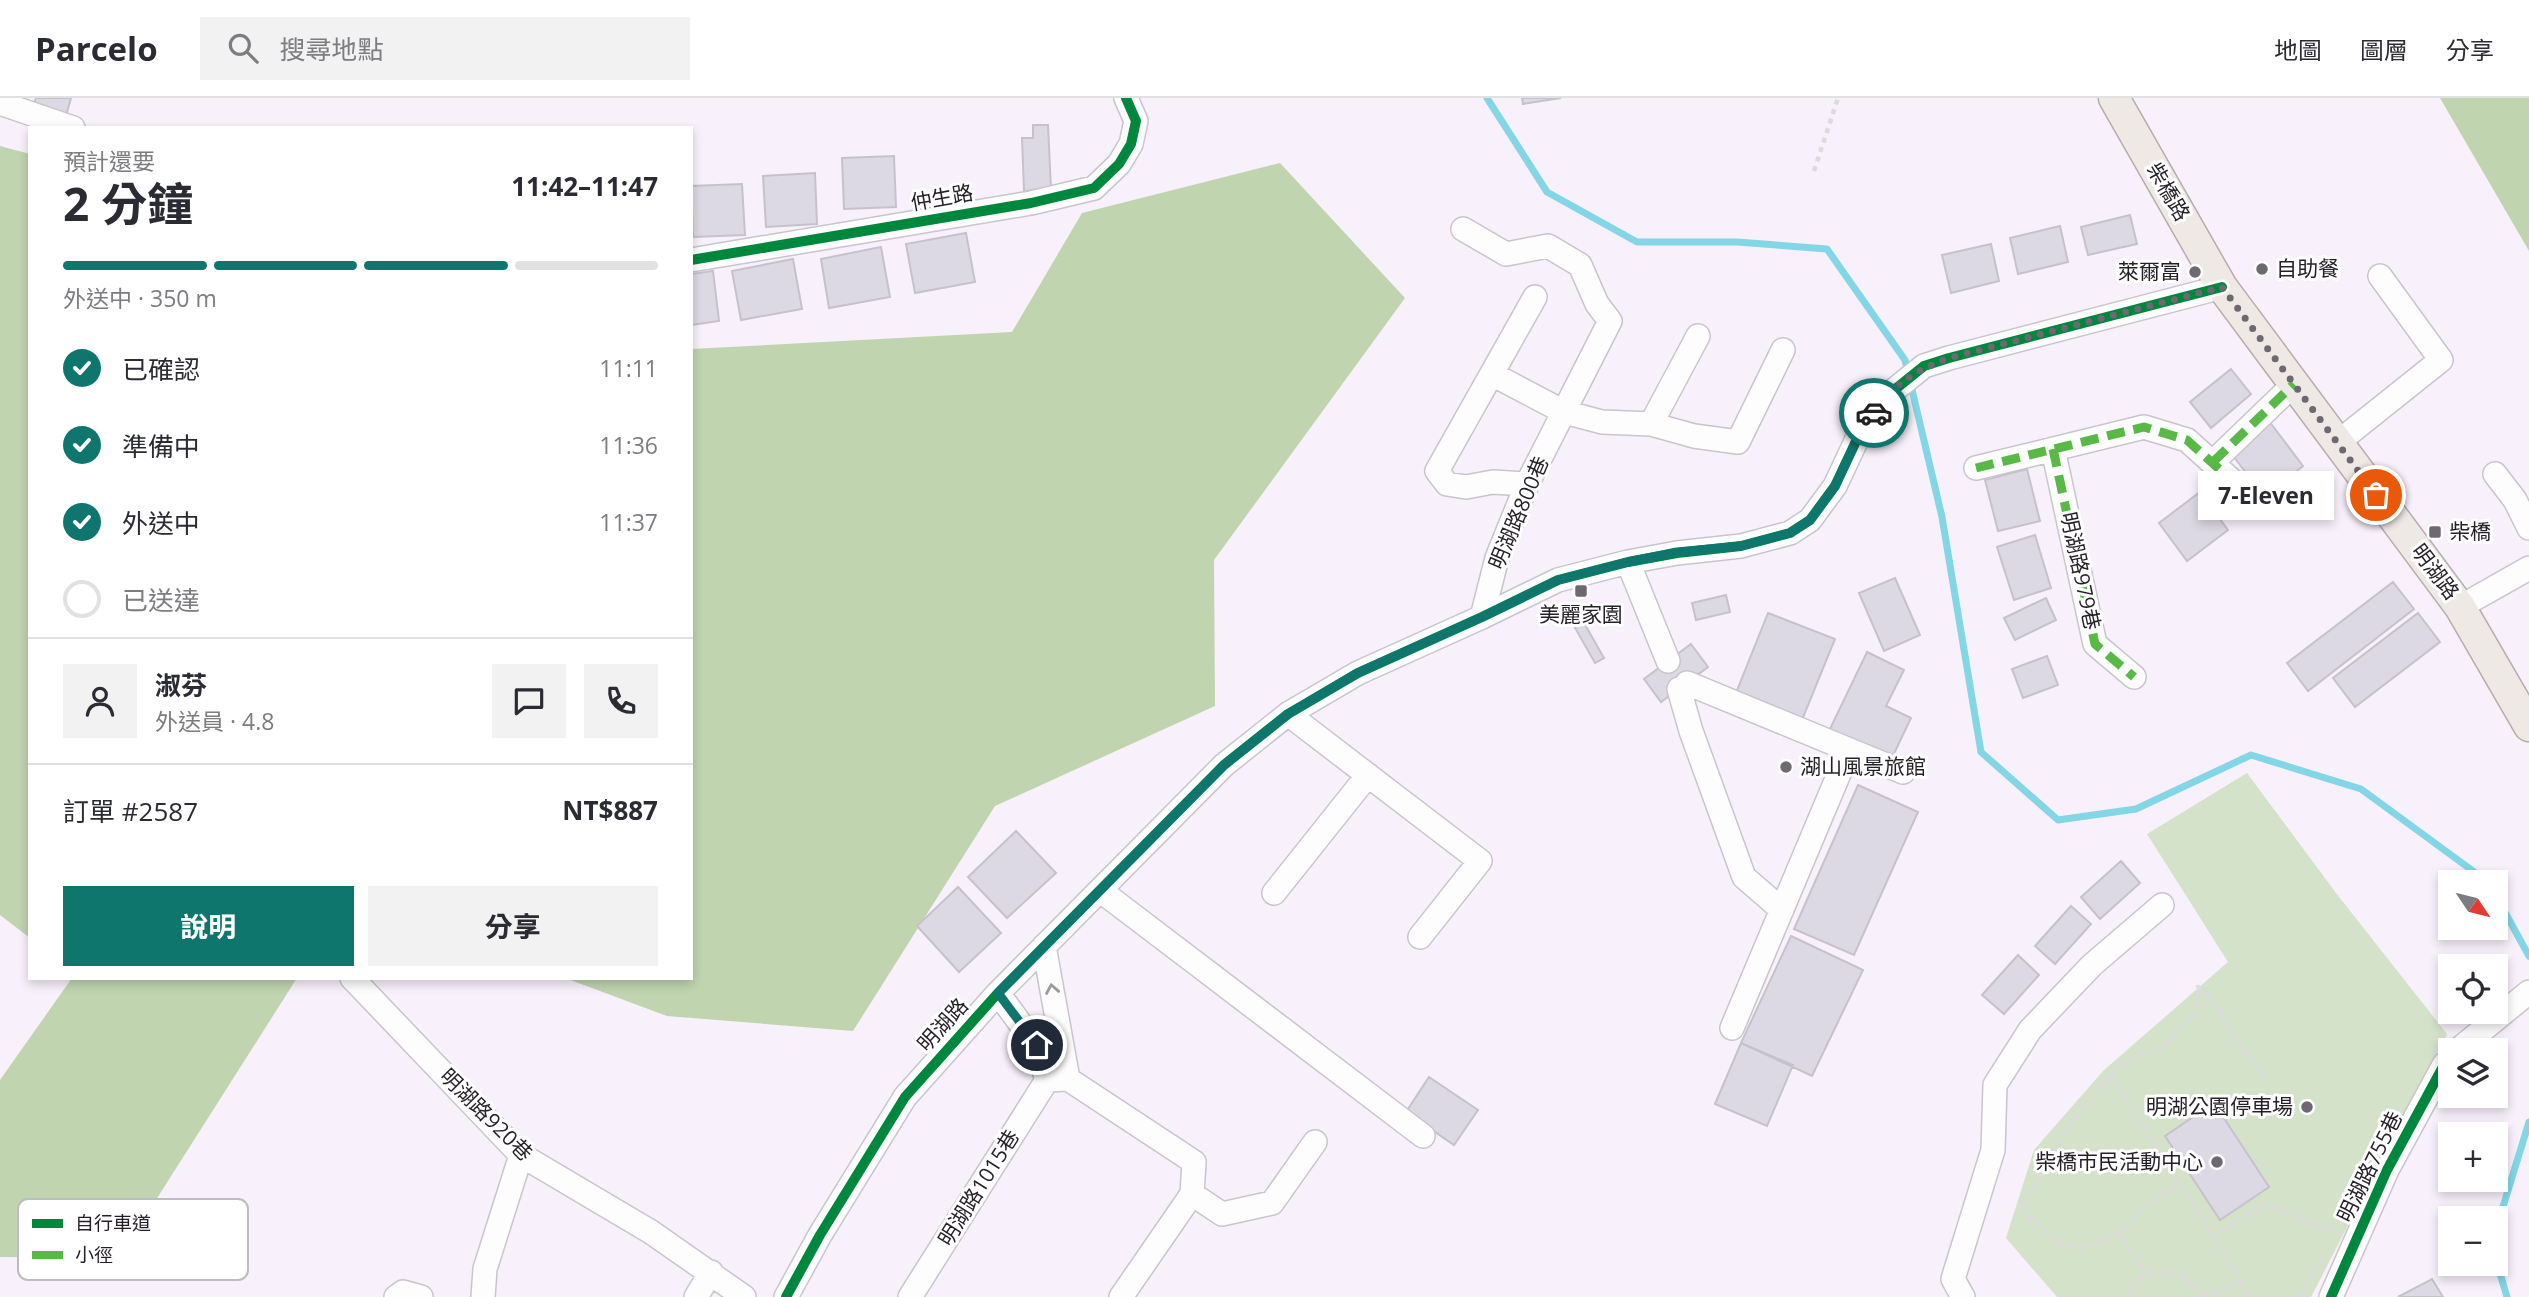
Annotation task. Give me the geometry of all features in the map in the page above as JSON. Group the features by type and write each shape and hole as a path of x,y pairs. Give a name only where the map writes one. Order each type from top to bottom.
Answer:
{"main road":[{"name":"柴橋路","path":"2114,98 2222,287"},
{"name":"明湖路","path":"2222,287 2460,607 2529,726"}],"street":[{"name":"仲生路","path":"693,260 1031,203 1094,188 1119,164 1130,144 1136,121 1126,98"},
{"path":"0,103 67,126"},
{"name":"明湖路800巷","path":"1463,229 1506,254 1548,246 1580,265 1597,304 1610,321 1527,484 1497,558 1482,617"},
{"path":"2337,443 2441,360 2380,276"},
{"name":"明湖路","path":"786,1297 820,1235 905,1097 998,993 1224,765 1288,714 1357,673 1558,580 1677,552 1741,546 1790,533 1810,520 1835,486 1858,437 1883,400 1895,387 1924,366 2222,287"},
{"path":"1527,484 1493,482 1466,487 1447,484 1437,471 1535,297"},
{"path":"1651,424 1698,336"},
{"path":"1492,374 1564,412 1602,422 1651,424 1694,436 1738,442 1783,350"},
{"path":"2213,462 2294,384"},
{"path":"1976,468 2144,427 2187,440 2249,496"},
{"name":"明湖路979巷","path":"2053,449 2095,644 2134,677"},
{"path":"2495,474 2515,500 2529,527"},
{"path":"1628,562 1668,661"},
{"path":"2460,607 2529,568"},
{"path":"1782,910 1744,877 1691,731 1683,686 1903,772"},
{"path":"1288,714 1480,861 1420,937"},
{"path":"1732,1028 1849,750"},
{"path":"1274,893 1368,775"},
{"path":"1101,891 1423,1136"},
{"path":"1963,1297 1954,1279 1993,1150 1995,1085 2030,1030 2092,965 2162,905"},
{"path":"1044,946 1057,1080"},
{"name":"明湖路920巷","path":"354,980 521,1155 651,1232 744,1297"},
{"path":"2473,1038 2529,992"},
{"path":"998,993 1037,1045 1057,1080 1194,1162 1192,1194 1121,1297"},
{"name":"明湖路755巷","path":"2331,1297 2387,1170 2438,1076"},
{"name":"明湖路1015巷","path":"910,1297 1057,1080"},
{"path":"1192,1194 1222,1214 1272,1203 1315,1142"},
{"path":"483,1297 485,1269 521,1155"},
{"path":"696,1297 711,1272"},
{"path":"396,1297 403,1292 421,1297"}],"path":[{"path":"1814,171 1838,98"},
{"path":"2179,1185 2160,1196 2117,1234 2084,1248 2055,1240 2021,1207 2080,1111 2111,1076 2137,1056 2164,1046 2179,1028 2196,1016 2198,987 2210,995 2245,1053 2269,1081"},
{"path":"2111,1076 2249,1297"},
{"path":"2212,1237 2266,1204 2336,1234"},
{"path":"2117,1234 2150,1275"},
{"path":"2129,1297 2139,1282 2162,1272 2187,1278 2197,1286 2204,1297 2241,1282"}],"green space":[{"path":"2440,98 2529,98 2529,251"},
{"path":"0,146 28,153 28,936 0,915"},
{"path":"1280,163 1405,298 1214,560 1215,706 995,806 853,1031 667,1016 570,980 693,980 693,349 1012,332 1082,213"},
{"path":"2247,773 2336,893 2447,1034 2445,1038 2438,1038 2438,1051 2311,1297 2057,1297 2006,1238 2034,1150 2103,1071 2228,962 2147,834"},
{"path":"71,980 296,980 157,1199 18,1199 18,1257 0,1257 0,1080"}],"building":[{"path":"36,98 71,98 66,116 33,106"},
{"path":"1522,98 1561,98 1523,104"},
{"path":"1033,125 1048,125 1051,189 1024,191 1022,138 1033,138"},
{"path":"894,156 896,207 844,209 842,158"},
{"path":"815,173 817,224 766,227 763,176"},
{"path":"742,184 745,235 693,237 693,186"},
{"path":"2130,215 2137,244 2088,255 2081,227"},
{"path":"2060,226 2068,262 2018,274 2010,238"},
{"path":"966,233 975,282 915,293 906,244"},
{"path":"1991,244 1999,281 1951,293 1942,255"},
{"path":"881,247 890,297 829,308 821,259"},
{"path":"793,259 802,309 741,320 732,271"},
{"path":"713,271 719,321 693,325 693,274"},
{"path":"2231,369 2251,394 2211,428 2190,402"},
{"path":"2269,421 2303,466 2264,496 2230,452"},
{"path":"2027,469 2040,521 1998,531 1985,480"},
{"path":"2200,492 2228,530 2187,561 2159,523"},
{"path":"2035,535 2051,588 2014,600 1997,547"},
{"path":"1895,578 1920,635 1884,651 1859,593"},
{"path":"2393,582 2414,609 2308,691 2287,663"},
{"path":"1726,595 1730,612 1696,620 1692,603"},
{"path":"2046,598 2056,620 2015,640 2004,618"},
{"path":"1768,613 1835,639 1802,720 1736,693"},
{"path":"2418,613 2440,642 2355,707 2333,678"},
{"path":"1579,614 1604,658 1595,663 1570,619"},
{"path":"1691,644 1708,667 1661,702 1644,679"},
{"path":"1867,652 1904,670 1886,706 1911,718 1890,762 1828,733"},
{"path":"2047,656 2058,685 2023,698 2012,669"},
{"path":"1858,785 1918,812 1854,955 1794,929"},
{"path":"1016,831 1056,873 1007,918 968,877"},
{"path":"2121,861 2140,883 2100,919 2081,897"},
{"path":"958,887 1001,933 959,972 917,926"},
{"path":"2071,906 2091,924 2055,964 2035,946"},
{"path":"1791,936 1863,970 1812,1076 1741,1043"},
{"path":"2018,955 2039,975 2004,1014 1982,995"},
{"path":"1741,1043 1793,1065 1767,1126 1715,1104"},
{"path":"1429,1077 1478,1110 1454,1145 1406,1112"},
{"name":"柴橋市民活動中心","path":"2214,1103 2269,1187 2220,1220 2165,1136"},
{"path":"2432,1279 2443,1297 2398,1297"}],"waterway":[{"path":"1487,98 1547,192 1637,242 1737,242 1827,249 1905,360 1942,517 1981,752 2058,820 2136,809 2251,755 2361,789 2472,870"},
{"path":"2508,918 2529,956"},
{"path":"2503,1206 2529,1122"},
{"path":"2501,1276 2507,1297"}],"marked path":[{"path":"2213,462 2294,384"},
{"path":"1976,468 2144,427 2187,440 2249,496"},
{"path":"2053,449 2095,644 2134,677"}],"cycle path":[{"path":"693,260 1031,203 1094,188 1119,164 1131,144 1136,121 1126,98"},
{"path":"786,1297 820,1235 905,1097 998,993 1224,765 1288,714 1358,673 1558,580 1628,562 1741,546 1790,533 1810,520 1835,486 1858,437 1883,399 1924,366 2222,287"},
{"path":"2331,1297 2387,1170 2438,1076"}],"way so far":[{"path":"1874,413 1895,387 1924,366 2222,287 2376,495"}],"place":[{"name":"自助餐","path":"2262,269"},
{"name":"萊爾富","path":"2195,272"},
{"name":"7-Eleven","path":"2376,495"},
{"name":"柴橋","path":"2435,532"},
{"name":"美麗家園","path":"1581,591"},
{"name":"湖山風景旅館","path":"1786,767"},
{"name":"明湖公園停車場","path":"2307,1107"},
{"name":"柴橋市民活動中心","path":"2217,1162"}],"route":[{"path":"1037,1045 998,993 1224,765 1288,714 1357,673 1558,580 1677,552 1741,546 1790,533 1810,520 1835,486 1858,437 1874,413"}]}
